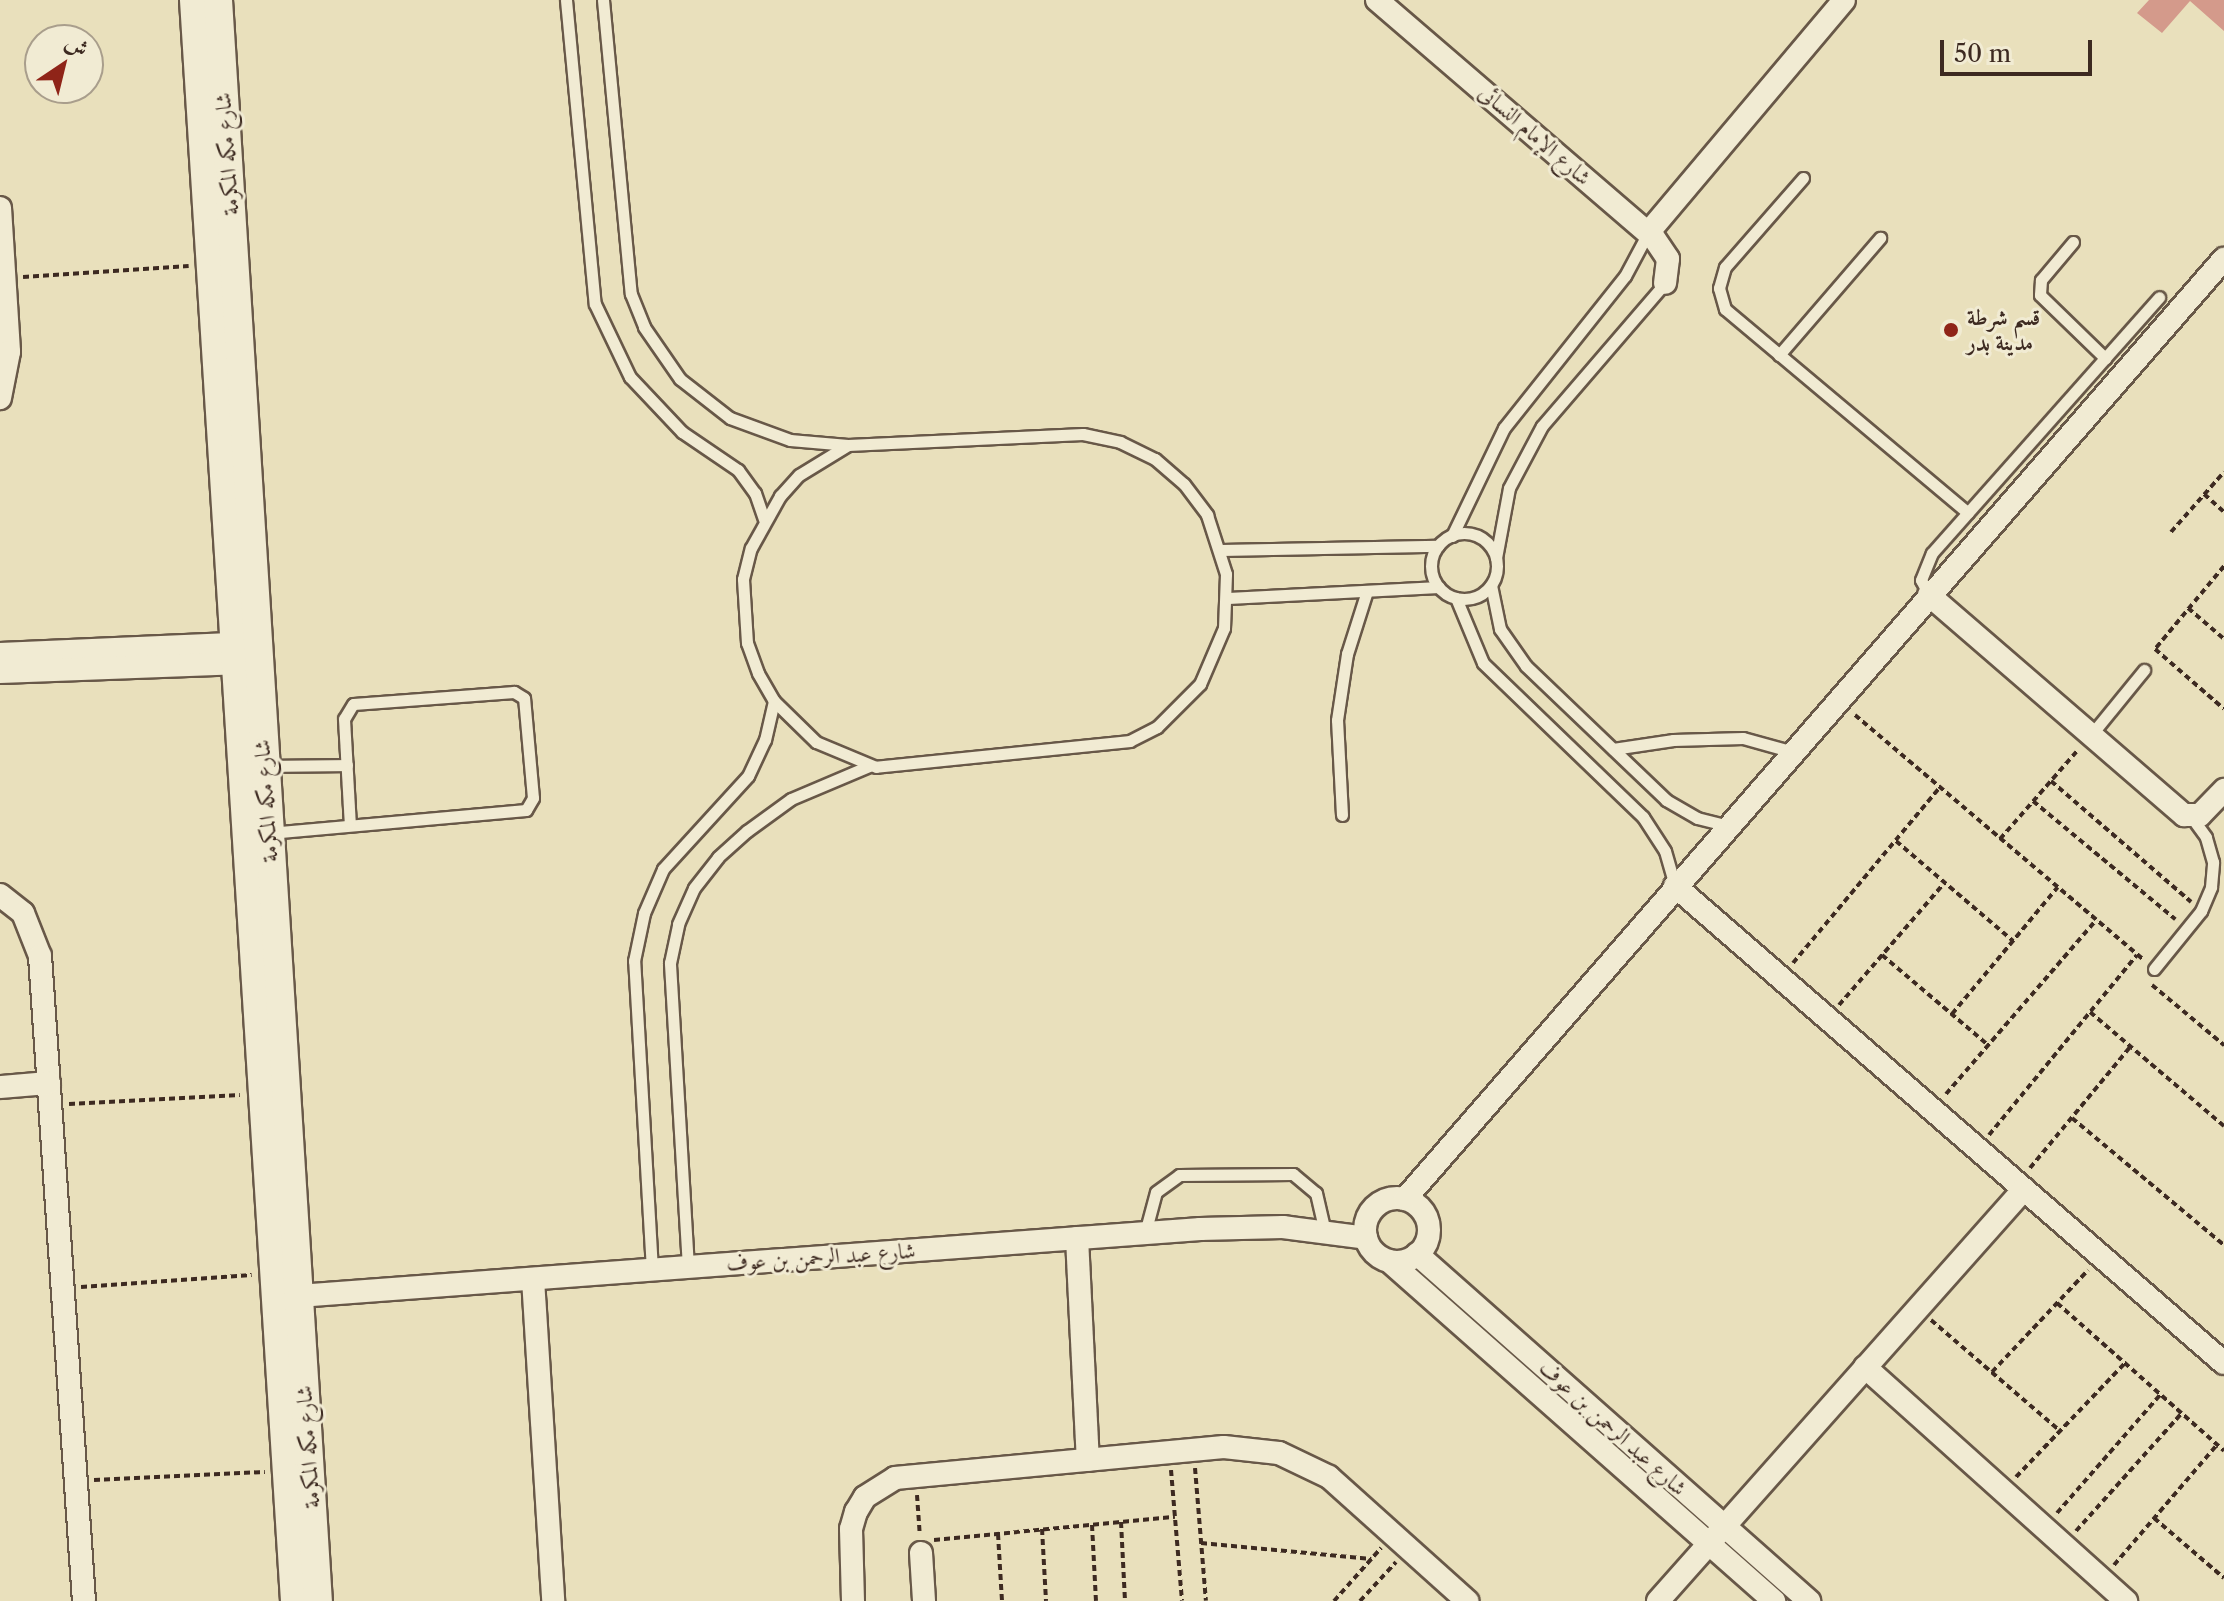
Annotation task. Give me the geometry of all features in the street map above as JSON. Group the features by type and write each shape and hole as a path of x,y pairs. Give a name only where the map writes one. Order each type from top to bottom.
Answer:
{"street":[{"name":"شارع مكه المكرمة","path":"194,0 211,265 246,653 264,766 287,1470 295,1601"},
{"name":"شارع مكه المكرمة","path":"218,0 263,1094 318,1601"},
{"name":"شارع الإمام النسائى","path":"1377,0 1648,233 1668,259 1665,283"},
{"path":"1648,233 1844,0"},
{"path":"0,208 9,352 0,398"},
{"path":"1405,1199 1428,1219 1429,1235 1417,1254 1389,1261 1374,1252 1366,1238 1366,1223 1377,1205 1405,1199 1790,751 2224,259"},
{"path":"1929,595 2091,735 2191,816 2207,809 2224,790"},
{"path":"0,654 246,653"},
{"path":"0,672 246,653"},
{"path":"1675,886 2224,1363"},
{"path":"0,895 23,913 35,933 50,1094 84,1601"},
{"path":"0,1087 50,1094"},
{"path":"1658,1601 1917,1309 2020,1186"},
{"name":"شارع عبد الرحمن بن عوف","path":"283,1289 533,1279 1242,1226 1325,1231 1366,1238"},
{"path":"1077,1238 1088,1460"},
{"name":"شارع عبد الرحمن بن عوف","path":"1417,1254 1809,1601"},
{"name":"شارع عبد الرحمن بن عوف","path":"1389,1261 1774,1601"},
{"path":"533,1279 553,1601"},
{"path":"1865,1367 2126,1601"},
{"path":"853,1601 851,1529 856,1512 878,1486 916,1476 1193,1449 1252,1448 1305,1463 1401,1541 1467,1601"},
{"path":"921,1553 924,1601"}],"lane":[{"path":"566,0 595,304 630,377 682,432 738,470 755,493 764,519"},
{"path":"603,0 631,294 644,327 680,379 730,418 790,440 848,445 1083,434 1120,442 1155,459 1184,484 1207,515 1221,550 1228,598 1219,643 1200,684 1169,717 1130,741 869,766 791,799 718,857 694,888 678,924 670,963 688,1267"},
{"path":"1803,178 1725,267 1719,288 1725,309 1968,513"},
{"path":"1221,550 1438,546 1452,536 1504,428 1625,276 1648,233"},
{"path":"1779,355 1880,238"},
{"path":"2073,242 2041,280 2040,295 2105,358"},
{"path":"1665,283 1535,436 1509,488 1491,585 1500,629 1511,649 1613,749 1681,810 1728,826"},
{"path":"1929,595 1921,580 1926,561 2159,297"},
{"path":"848,445 799,475 764,519 748,558 742,611 747,643 774,701 816,742 869,766"},
{"path":"1452,536 1482,539 1496,558"},
{"path":"1438,546 1431,567 1439,587 1456,598 1483,663 1643,817 1665,851 1675,886"},
{"path":"1456,598 1480,595 1491,585"},
{"path":"1228,598 1439,587"},
{"path":"1342,815 1337,720 1347,654 1367,591"},
{"path":"2091,735 2144,670"},
{"path":"268,833 530,808 526,702 514,692 356,702 344,719 350,825"},
{"path":"652,1270 634,961 644,913 663,869 748,776 765,740 774,701"},
{"path":"1613,749 1673,740 1743,738 1790,751"},
{"path":"264,766 347,765"},
{"path":"2154,969 2201,911 2211,887 2213,862 2206,837 2191,816"},
{"path":"1145,1233 1156,1192 1179,1175 1293,1174 1316,1193 1325,1231"}],"path":[{"path":"4,279 211,265"},
{"path":"2171,532 2224,472"},
{"path":"2204,494 2224,512"},
{"path":"2224,566 2155,649 2224,709"},
{"path":"2188,608 2224,639"},
{"path":"1838,700 2154,969"},
{"path":"2000,839 2091,735"},
{"path":"2051,781 2201,911"},
{"path":"1781,977 1940,787"},
{"path":"2033,801 2186,928"},
{"path":"1895,841 2013,941"},
{"path":"1828,1019 1945,882"},
{"path":"1952,1014 2058,887"},
{"path":"1933,1110 2096,920"},
{"path":"1882,955 1988,1045"},
{"path":"1977,1149 2137,955"},
{"path":"2129,965 2224,1045"},
{"path":"2090,1012 2224,1126"},
{"path":"2020,1186 2130,1047"},
{"path":"50,1094 263,1094"},
{"path":"2072,1118 2224,1245"},
{"path":"1992,1372 2101,1256"},
{"path":"63,1288 283,1289"},
{"path":"2057,1303 2224,1451"},
{"path":"1917,1309 2060,1431"},
{"path":"2003,1491 2125,1363"},
{"path":"2044,1528 2160,1395"},
{"path":"2064,1545 2182,1413"},
{"path":"2102,1579 2217,1445"},
{"path":"1193,1449 1206,1601"},
{"path":"1169,1452 1182,1601"},
{"path":"76,1481 287,1470"},
{"path":"916,1476 920,1541 1175,1517"},
{"path":"2154,1518 2224,1578"},
{"path":"1121,1522 1125,1601"},
{"path":"1092,1525 1096,1601"},
{"path":"1042,1529 1046,1601"},
{"path":"998,1534 1002,1601"},
{"path":"1334,1601 1371,1559 1401,1541"},
{"path":"1360,1601 1401,1541"},
{"path":"1201,1543 1371,1559"}],"building":[{"path":"2149,0 2224,0 2224,31 2190,1 2162,33 2137,13"}],"place":[{"name":"قسم شرطة مدينة بدر","path":"1951,330"}]}
